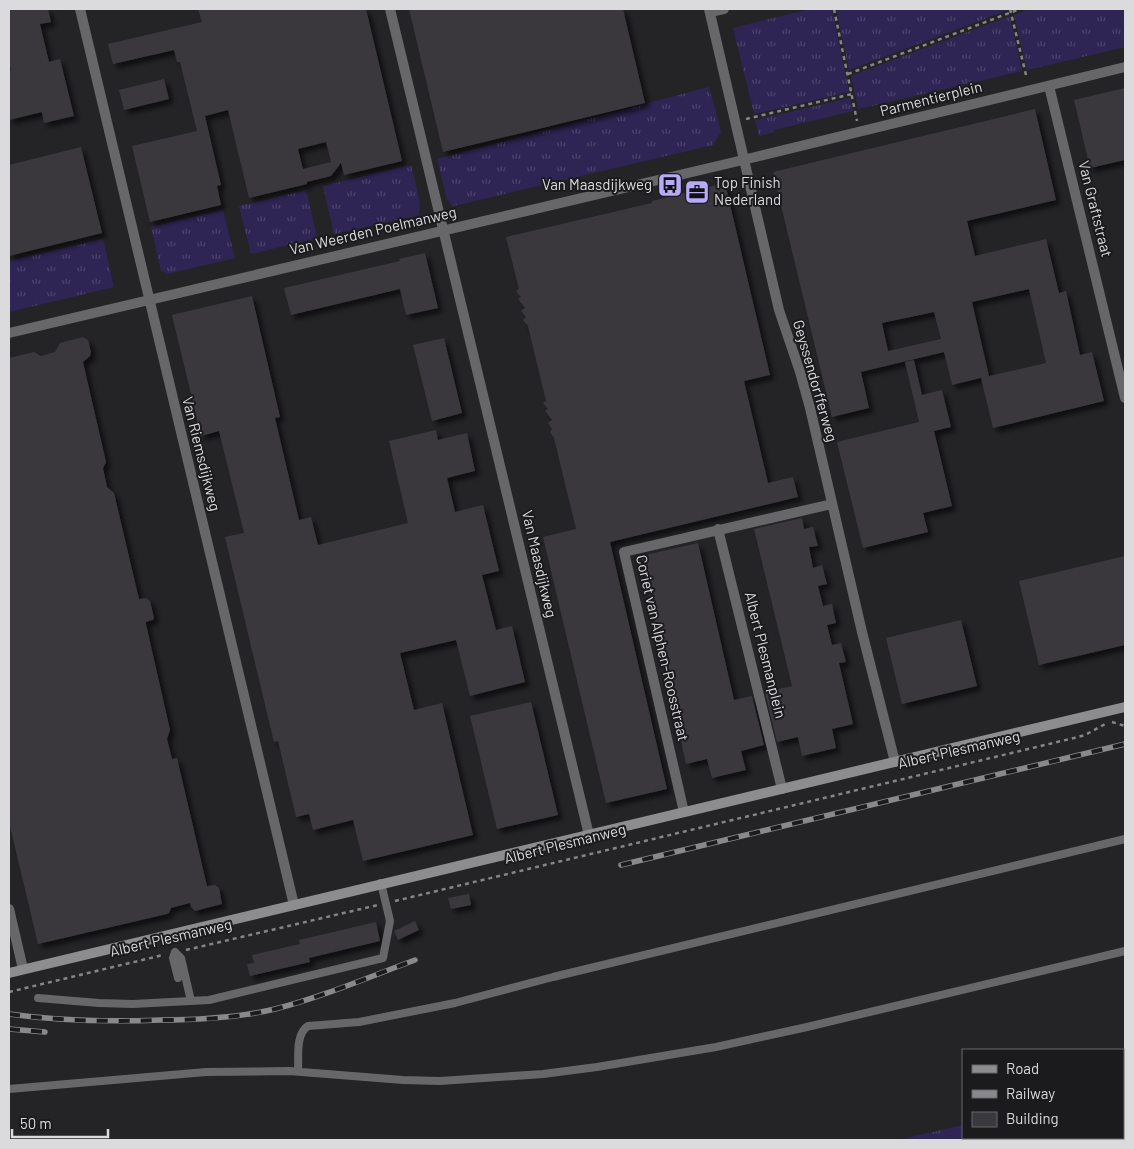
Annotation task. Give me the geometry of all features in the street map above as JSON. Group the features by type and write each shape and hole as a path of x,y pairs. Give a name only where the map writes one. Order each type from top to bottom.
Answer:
{"street":[{"name":"Van Riemsdijkweg","path":"80,9 294,905"},
{"name":"Van Maasdijkweg","path":"390,9 589,835"},
{"path":"709,10 724,9"},
{"name":"Geyssendorfferweg","path":"709,10 779,310 802,381 895,762"},
{"name":"Parmentierplein","path":"743,160 1125,67"},
{"name":"Van Graftstraat","path":"1049,86 1125,398"},
{"name":"Van Weerden Poelmanweg","path":"9,333 743,160"},
{"name":"Coriet van Alphen-Roosstraat","path":"684,812 624,552 832,504"},
{"name":"Albert Plesmanplein","path":"718,529 782,789"},
{"name":"Albert Plesmanweg","path":"9,972 1125,706"},
{"path":"9,909 23,969"}],"lane":[{"path":"298,1071 300,1037 303,1030 308,1026 359,1022 455,1003 553,977 1125,839"},
{"path":"38,998 125,1004 191,1001 226,997 383,958 390,921 381,883"},
{"path":"9,1089 193,1072 298,1071 403,1080 449,1081 536,1075 716,1047 1125,950"},
{"path":"176,952 173,958 191,1001"}],"path":[{"path":"834,9 859,132"},
{"path":"848,74 1010,11 1020,9"},
{"path":"1010,11 1030,90"},
{"path":"735,121 852,94"},
{"name":"Albert Plesmanweg","path":"9,992 1074,738 1085,735 1111,722 1125,726"}],"green space":[{"path":"810,9 832,9 849,92 754,114 733,28"},
{"path":"836,9 1008,9 1008,10 849,70"},
{"path":"1029,9 1125,9 1125,47 1027,70 1014,15"},
{"path":"1010,16 1022,71 858,109 851,76"},
{"path":"709,87 721,132 713,145 453,206 447,199 437,159"},
{"path":"850,98 853,111 774,130 774,132 759,136 755,120"},
{"path":"411,165 420,203 419,215 334,234 323,186"},
{"path":"306,190 317,238 251,254 239,206"},
{"path":"223,210 235,258 167,274 161,271 151,227"},
{"path":"103,239 114,287 9,312 9,261"},
{"path":"962,1125 962,1139 1014,1139 1008,1140 898,1140"}],"building":[{"path":"9,9 48,9 51,22 40,24 49,62 60,59 74,116 44,123 42,112 9,120 9,71 11,71 9,60"},
{"path":"198,9 366,9 402,161 344,175 341,163 331,176 307,182 307,184 249,198 228,110 205,116 221,185 217,186 221,205 150,222 132,146 197,131 180,62 177,62 174,50 113,64 108,44 202,22","holes":["326,142 331,162 303,169 298,149"]},
{"path":"409,9 623,9 645,103 443,152"},
{"path":"164,79 169,99 124,110 119,90"},
{"path":"1125,88 1125,160 1090,168 1074,100"},
{"path":"1035,109 1056,200 967,221 975,256 1046,239 1059,293 1066,291 1080,355 1092,352 1104,401 993,428 981,378 1046,363 1029,289 972,302 989,376 952,385 944,352 861,372 869,408 832,417 773,172","holes":["934,312 941,339 888,351 882,323"]},
{"path":"81,147 102,233 9,256 9,165"},
{"path":"725,183 770,375 744,381 768,483 793,477 798,497 610,542 667,789 606,803 543,537 576,529 554,438 550,432 552,429 548,423 552,420 545,411 548,409 543,403 546,401 528,326 523,320 526,317 521,311 525,308 518,299 521,297 516,291 519,289 506,237 652,203 652,201"},
{"path":"425,253 438,308 406,315 400,289 291,315 284,288 400,261 399,259"},
{"path":"252,296 280,417 275,418 299,520 311,517 318,545 408,523 389,441 436,430 438,440 467,433 475,471 447,478 455,512 483,505 499,571 482,575 496,630 512,626 525,682 470,696 456,640 400,653 414,710 442,703 473,835 363,861 353,820 313,830 309,814 296,817 278,741 274,742 225,537 244,533 219,431 201,436 172,315"},
{"path":"83,337 88,340 91,352 90,356 83,362 106,462 103,468 107,487 114,493 139,599 146,598 150,601 154,618 146,622 146,624 170,730 167,739 172,759 177,758 207,886 215,885 219,888 222,904 195,911 190,903 171,908 167,914 38,944 9,822 9,358 34,352 41,356 55,352 60,343"},
{"path":"444,338 462,413 432,421 413,345"},
{"path":"914,360 922,395 942,390 951,427 934,431 952,506 923,513 928,532 863,548 837,442 919,422 905,362"},
{"path":"802,518 804,529 813,527 818,546 809,547 813,568 822,565 827,584 818,586 823,606 832,604 836,623 827,625 832,645 841,643 846,662 839,663 853,724 832,729 836,748 802,756 798,737 777,742 765,692 792,686 754,529"},
{"path":"698,543 734,700 752,696 764,745 741,751 746,770 712,778 707,759 686,764 641,556"},
{"path":"1125,556 1125,645 1039,665 1019,581"},
{"path":"961,620 977,686 902,704 886,638"},
{"path":"531,702 558,815 497,829 470,716"},
{"path":"469,894 471,905 451,909 448,898"},
{"path":"415,921 419,930 398,940 394,931"},
{"path":"376,922 380,941 309,958 310,962 250,976 247,964 254,963 252,955 300,944 299,940"}],"railway":[{"path":"621,865 1125,744"},
{"path":"9,1014 66,1020 104,1021 218,1018 261,1012 310,999 415,960"},
{"path":"9,1029 45,1032"}],"place":[{"name":"Van Maasdijkweg","path":"670,185"},
{"name":"Top Finish Nederland","path":"697,192"}]}
